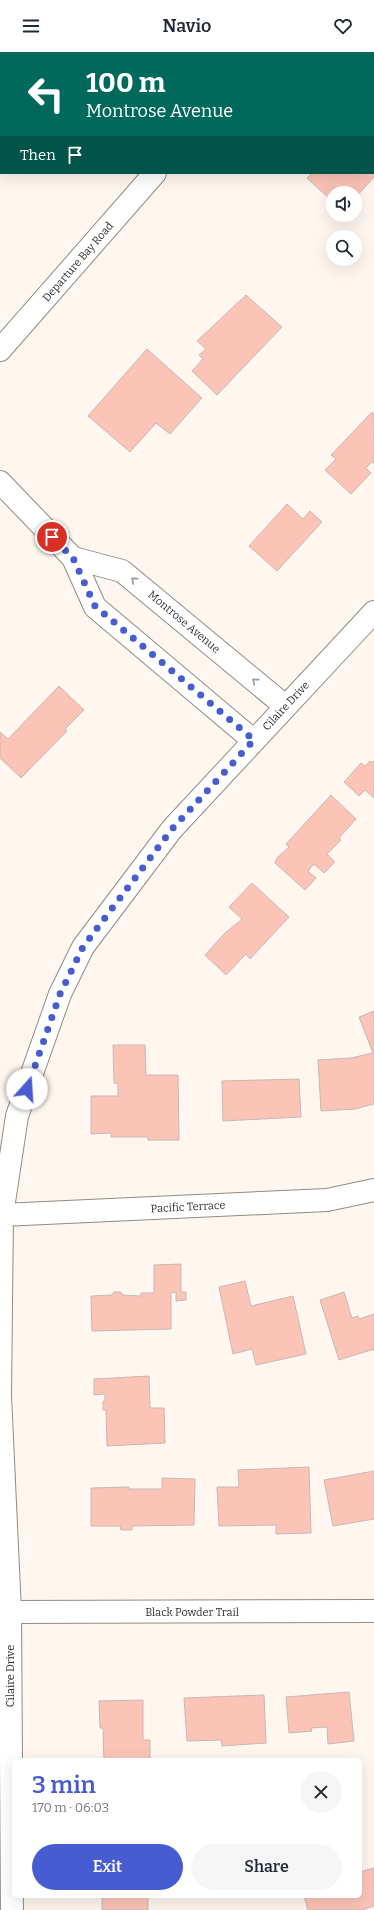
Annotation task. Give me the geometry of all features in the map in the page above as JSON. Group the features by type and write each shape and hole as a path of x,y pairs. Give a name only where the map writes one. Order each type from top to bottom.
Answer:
{"street":[{"name":"Departure Bay Road","path":"0,350 154,174"},
{"path":"0,482 73,558 95,606 254,740"},
{"name":"Montrose Avenue","path":"73,558 122,571 286,706"},
{"name":"Cilaire Drive","path":"12,1910 10,1612 0,1395 2,1215 17,1116 60,994 83,947 172,829 374,612"},
{"name":"Pacific Terrace","path":"2,1215 327,1200 374,1190"},
{"name":"Black Powder Trail","path":"10,1612 374,1611"}],"building":[{"path":"311,174 374,174 374,177 362,190 362,186 326,186 326,196 307,178"},
{"path":"246,295 282,327 217,395 192,371 203,359 199,355 206,349 197,341"},
{"path":"147,349 202,398 170,434 156,423 130,452 88,416"},
{"path":"372,412 374,414 374,464 372,462 366,468 371,473 351,494 325,470 336,459 331,455"},
{"path":"287,504 303,519 310,511 322,522 277,571 249,546"},
{"path":"59,686 84,710 65,729 67,731 21,778 0,758 0,732 8,739"},
{"path":"370,761 371,763 374,761 374,798 365,790 359,796 344,782 361,763 365,766"},
{"path":"331,795 356,819 339,838 341,840 327,854 335,862 324,873 314,864 308,871 316,878 305,890 275,863 277,858 289,847 286,844"},
{"path":"252,883 289,917 250,959 246,954 226,975 205,955 224,934 242,919 229,907"},
{"path":"374,1011 374,1104 355,1109 321,1111 318,1060 351,1058 373,1053 359,1017"},
{"path":"113,1045 145,1045 146,1075 178,1075 179,1140 148,1140 148,1137 111,1137 111,1133 91,1134 91,1096 118,1096 118,1084 114,1083"},
{"path":"299,1079 301,1117 223,1121 222,1081"},
{"path":"181,1264 181,1292 186,1292 186,1300 176,1301 176,1292 171,1293 171,1329 92,1331 91,1296 112,1295 114,1292 121,1292 123,1295 141,1296 141,1293 154,1293 154,1265"},
{"path":"245,1281 251,1306 293,1296 306,1354 256,1365 252,1349 233,1354 219,1287"},
{"path":"344,1292 352,1318 358,1316 359,1319 374,1314 374,1349 339,1360 320,1300"},
{"path":"149,1376 150,1408 164,1408 165,1443 107,1446 106,1410 103,1410 105,1394 94,1395 94,1379"},
{"path":"309,1467 311,1533 276,1534 276,1525 219,1526 217,1487 239,1487 238,1470"},
{"path":"374,1471 374,1519 333,1526 324,1480"},
{"path":"162,1478 195,1479 194,1525 132,1526 132,1530 121,1530 120,1526 91,1526 91,1488 129,1487 129,1489 162,1489"},
{"path":"349,1692 354,1741 328,1744 327,1727 311,1728 312,1731 289,1733 286,1697"},
{"path":"264,1695 266,1743 222,1746 221,1740 187,1741 184,1698"},
{"path":"143,1700 143,1740 150,1740 150,1758 104,1758 103,1728 100,1728 99,1701"},
{"path":"374,1868 374,1906 362,1910 308,1910 305,1898 362,1898 362,1871"},
{"path":"102,1898 148,1898 148,1910 102,1910"}],"route":[{"path":"27,1089 60,994 83,947 172,829 254,740 95,606 73,558 52,537"}]}
